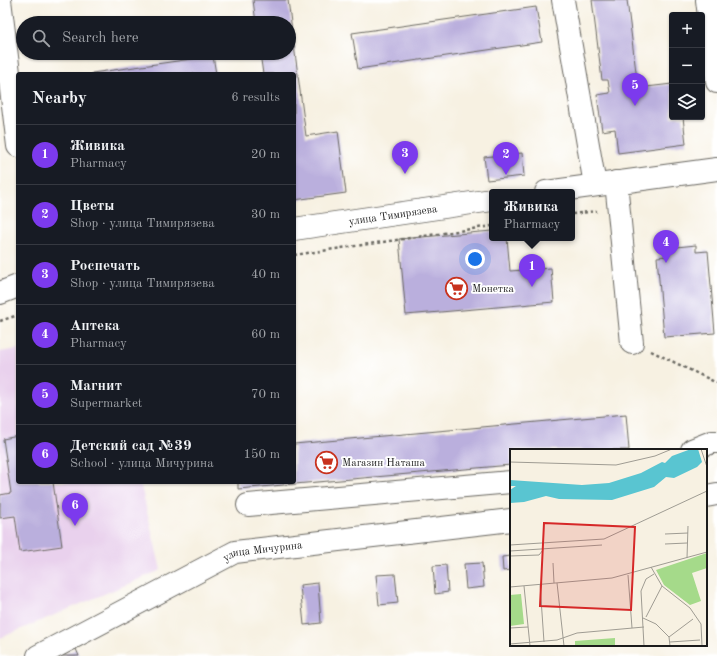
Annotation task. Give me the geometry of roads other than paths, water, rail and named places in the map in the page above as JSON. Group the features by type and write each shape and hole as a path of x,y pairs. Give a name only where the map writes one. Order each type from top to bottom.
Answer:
{"street":[{"path":"0,0 16,130"},
{"path":"563,0 605,184 618,207 632,342"},
{"path":"707,0 717,82"},
{"path":"568,189 717,169"},
{"name":"улица Тимирязева","path":"296,229 489,200"},
{"path":"0,293 16,287"},
{"path":"248,505 510,482"},
{"path":"707,496 717,494"},
{"name":"улица Мичурина","path":"38,656 235,552 510,520"}],"place":[{"name":"Магнит","path":"635,106"},
{"name":"Роспечать","path":"405,174"},
{"name":"Цветы","path":"506,175"},
{"name":"Аптека","path":"666,263"},
{"name":"Живика","path":"532,287"},
{"name":"Монетка","path":"457,288"},
{"name":"Магазин Наташа","path":"327,462"},
{"name":"Детский сад №39","path":"75,526"}]}
